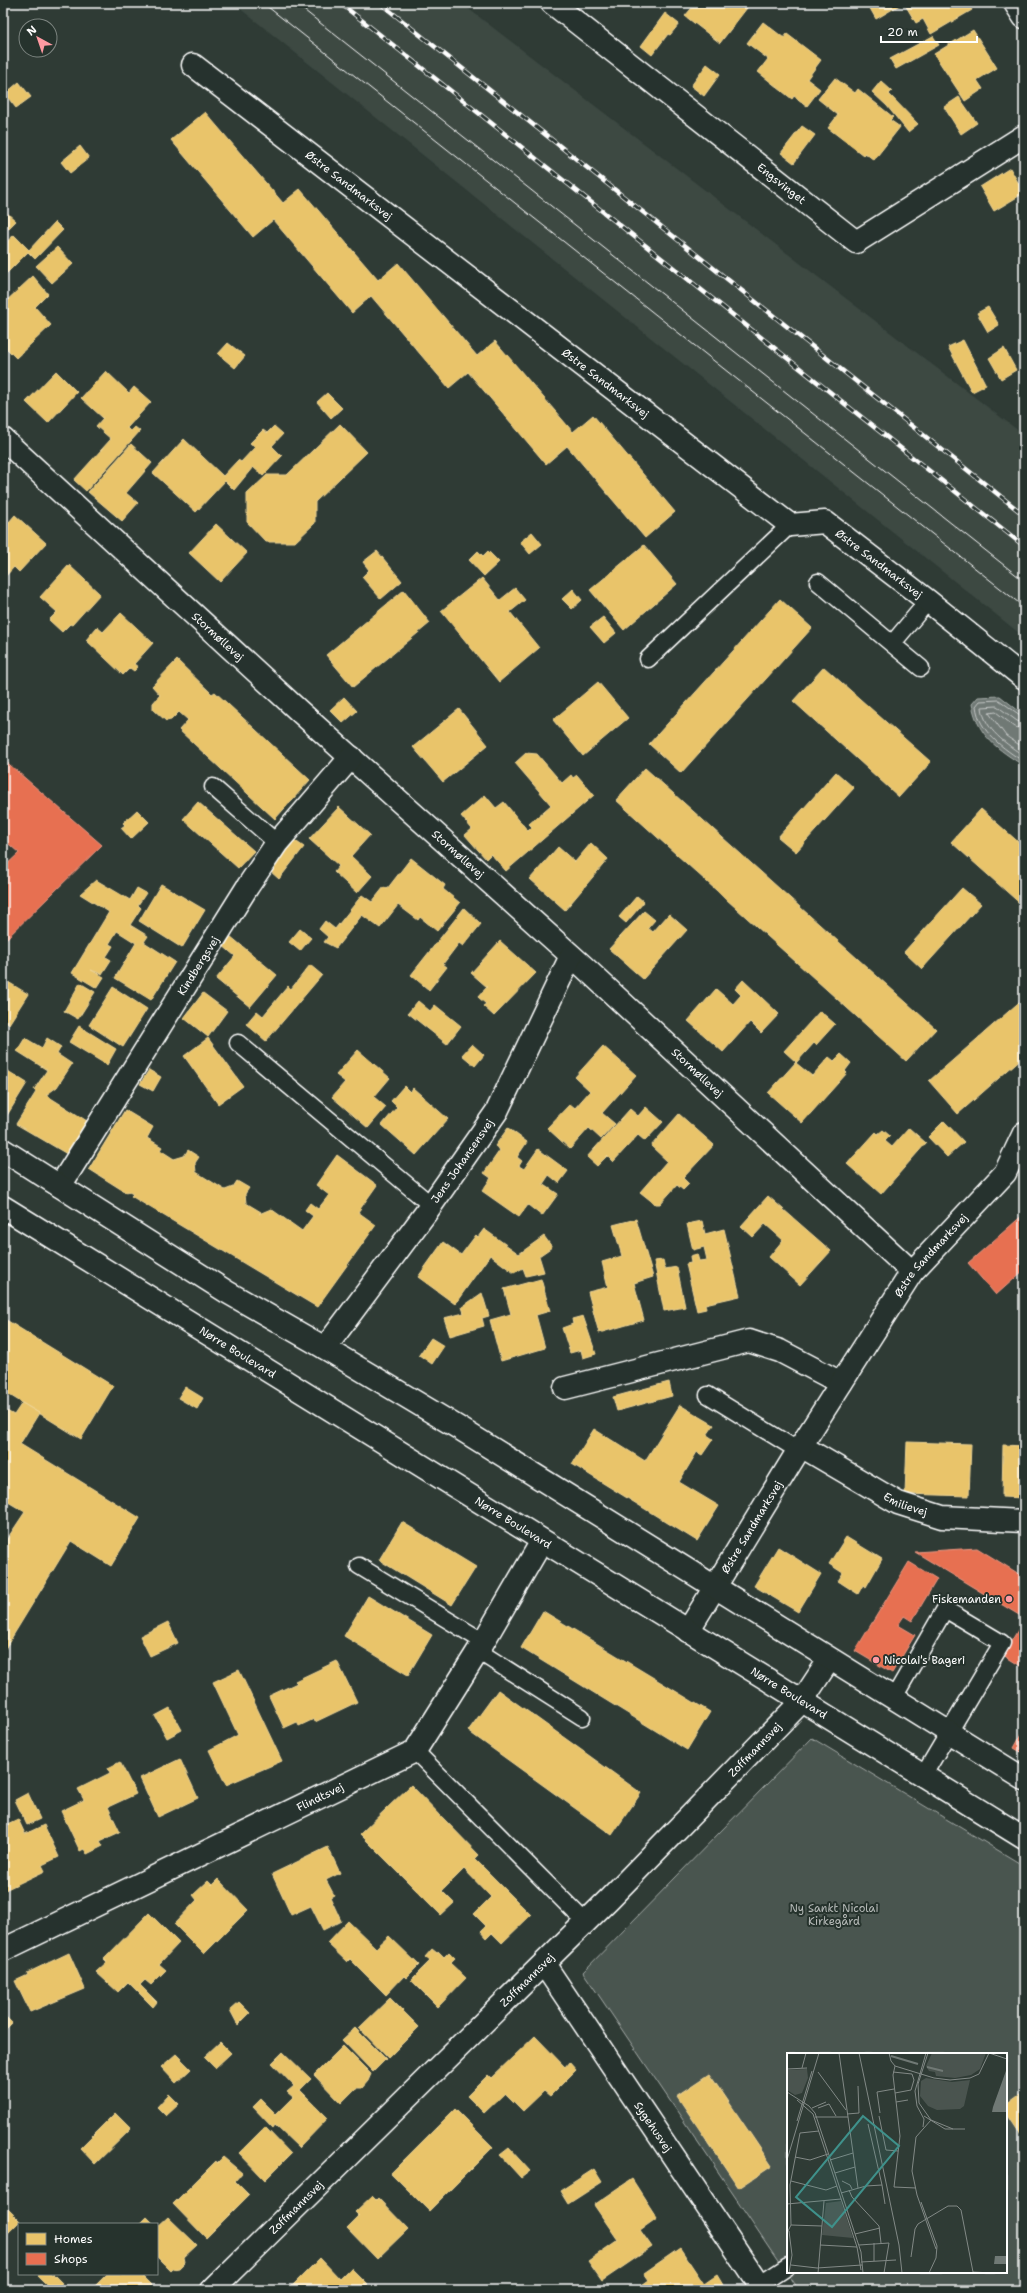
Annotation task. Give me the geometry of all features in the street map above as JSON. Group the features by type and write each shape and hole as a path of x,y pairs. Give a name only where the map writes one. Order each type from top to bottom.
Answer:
{"street":[{"name":"Engsvinget","path":"552,3 856,242 1024,136"},
{"path":"1015,3 1024,17"},
{"name":"Østre Sandmarksvej","path":"193,65 790,525 825,522 928,601 1024,678"},
{"name":"Stormøllevej","path":"3,439 571,956 912,1272"},
{"name":"Kindbergsvej","path":"60,1186 248,886 277,843 351,757"},
{"name":"Jens Johansensvej","path":"325,1348 431,1205 497,1111 571,956"},
{"name":"Østre Sandmarksvej","path":"688,1631 716,1588 800,1448 912,1272 1005,1173 1024,1133"},
{"path":"3,1150 226,1292 325,1348 465,1432 829,1660 1024,1779"},
{"name":"Nørre Boulevard","path":"3,1207 1024,1838"},
{"path":"565,1388 749,1341 780,1351 841,1383"},
{"name":"Emilievej","path":"800,1448 898,1503 942,1517 1024,1521"},
{"path":"415,1751 481,1647 542,1541"},
{"name":"Zoffmannsvej","path":"212,2290 544,1964 802,1701 829,1660"},
{"name":"Flindtsvej","path":"3,1950 415,1751"},
{"name":"Sygehusvej","path":"544,1964 761,2287"}],"lane":[{"path":"648,659 790,525"},
{"path":"818,582 921,668"},
{"path":"892,644 928,601"},
{"path":"213,787 277,843"},
{"path":"238,1043 431,1205"},
{"path":"708,1395 800,1448"},
{"path":"359,1566 481,1647 582,1717"},
{"path":"892,1699 945,1609 1002,1643 923,1776"},
{"path":"415,1751 585,1922"},
{"path":"761,2287 787,2267"}],"shaded area":[{"path":"233,3 461,3 1024,435 1024,637"}],"green space":[{"name":"Ny Sankt Nicolai Kirkegård","path":"812,1738 1024,1866 1024,2290 798,2290 583,1972"}],"water":[{"path":"1000,696 1024,715 1024,766 990,741 984,734 975,715 972,704 978,697"}],"building: Homes":[{"path":"696,3 750,4 720,43 685,16"},
{"path":"867,3 903,3 876,19"},
{"path":"904,3 968,3 972,10 931,34 923,19 916,23"},
{"path":"665,13 679,24 670,35 668,34 652,55 641,46"},
{"path":"763,22 784,38 787,34 821,60 807,79 820,89 807,106 794,96 792,99 758,72 768,59 747,43"},
{"path":"973,30 997,68 977,80 983,89 965,101 934,54"},
{"path":"933,36 939,45 896,69 890,59"},
{"path":"707,64 720,74 704,96 691,86"},
{"path":"835,78 855,93 858,89 893,117 890,120 900,127 874,160 865,153 863,155 828,128 838,115 818,99"},
{"path":"881,81 892,91 889,94 918,124 908,132 887,106 872,92"},
{"path":"19,82 31,97 16,108 5,94"},
{"path":"959,97 977,123 961,134 944,107"},
{"path":"205,112 283,203 300,189 378,280 398,263 477,356 495,341 573,432 593,415 675,512 645,538 567,446 546,464 468,372 449,388 371,296 352,313 273,220 253,237 171,140"},
{"path":"802,126 815,135 794,163 781,153"},
{"path":"80,146 89,158 70,173 61,162"},
{"path":"1010,168 1024,193 994,211 980,187"},
{"path":"7,213 16,221 3,234 3,217"},
{"path":"55,222 63,230 35,259 28,252 3,277 3,245 14,235 29,250"},
{"path":"57,247 73,264 52,283 36,266"},
{"path":"33,276 48,294 35,307 51,325 16,358 3,345 3,304"},
{"path":"988,307 999,325 988,332 977,313"},
{"path":"963,340 986,385 972,392 948,347"},
{"path":"228,343 245,356 235,368 218,354"},
{"path":"1004,348 1016,370 1001,379 989,358"},
{"path":"56,371 77,392 48,423 26,402"},
{"path":"106,371 129,393 134,387 151,402 127,428 130,431 135,427 140,431 86,491 74,480 111,439 96,426 103,418 81,398"},
{"path":"327,393 342,408 331,418 317,402"},
{"path":"340,424 367,452 315,502 315,523 295,542 266,542 247,522 247,494 267,475 287,475"},
{"path":"274,426 283,434 272,446 282,456 263,476 253,467 234,490 225,481 196,512 153,473 184,439 223,476 238,460 241,462 255,447 250,443 263,430 267,433"},
{"path":"131,444 152,463 126,493 138,503 122,521 88,492"},
{"path":"15,515 46,543 19,572 14,567 3,579 3,529"},
{"path":"216,524 247,553 220,582 189,553"},
{"path":"532,532 542,544 530,554 520,542"},
{"path":"644,545 677,584 624,630 590,590"},
{"path":"377,551 402,581 381,599 362,577 369,570 363,562"},
{"path":"478,551 483,556 488,551 499,562 484,576 469,560"},
{"path":"69,565 100,594 72,625 70,624 62,632 49,620 57,612 40,597"},
{"path":"482,578 500,600 515,588 525,600 510,612 539,648 499,682 441,611"},
{"path":"573,589 582,600 572,609 562,599"},
{"path":"404,590 430,623 353,687 326,655"},
{"path":"780,599 812,628 681,773 649,744"},
{"path":"121,613 153,643 134,664 138,667 134,671 130,668 123,675 86,640 97,627 103,632"},
{"path":"603,617 616,633 604,643 590,627"},
{"path":"177,660 212,694 215,692 310,780 275,819 179,730 188,720 179,712 171,720 166,721 153,709 153,703 160,695 152,686"},
{"path":"824,667 931,762 899,797 793,701"},
{"path":"598,682 628,718 583,756 553,720"},
{"path":"344,697 357,711 343,723 330,710"},
{"path":"459,709 488,745 443,782 413,747"},
{"path":"526,753 537,754 562,783 571,775 573,778 577,775 594,795 506,871 491,854 486,859 465,835 472,829 461,816 485,795 496,808 504,802 528,831 532,827 529,824 551,805 515,763"},
{"path":"645,768 936,1029 906,1061 616,800"},
{"path":"836,772 854,788 796,852 778,837"},
{"path":"198,802 254,851 238,868 183,819"},
{"path":"339,807 370,835 351,856 372,876 357,893 334,872 339,866 309,839"},
{"path":"981,809 1024,847 1024,907 951,842"},
{"path":"137,810 149,822 131,839 121,828 125,825 123,823"},
{"path":"294,840 304,847 279,879 270,871"},
{"path":"591,843 608,859 565,910 530,879 558,847 575,862"},
{"path":"411,858 445,885 443,889 460,903 437,931 420,917 418,920 398,905 380,928 362,915 336,948 324,942 328,937 319,929 325,921 335,929 362,895 372,902 384,887 387,889"},
{"path":"96,880 130,900 137,888 146,893 138,905 141,908 130,925 148,936 144,942 175,962 151,1000 115,978 136,943 117,931 109,944 113,946 106,957 111,960 102,974 91,970 104,977 97,988 72,973 109,912 80,894"},
{"path":"161,884 205,910 182,948 139,921"},
{"path":"962,888 981,904 922,969 904,952"},
{"path":"637,896 644,902 626,923 619,917"},
{"path":"464,908 481,924 463,946 459,943 443,964 447,967 429,990 411,975"},
{"path":"644,911 655,920 648,928 653,932 669,914 687,930 643,979 609,949"},
{"path":"300,929 311,938 300,951 289,942"},
{"path":"230,936 277,975 250,1007 216,979 235,956 222,945"},
{"path":"500,941 536,973 494,1016 483,1006 486,1004 478,997 487,987 471,973"},
{"path":"310,965 322,975 266,1041 246,1024 257,1011 263,1016 288,986 291,989"},
{"path":"3,979 28,994 9,1024 3,1021"},
{"path":"743,980 779,1014 761,1033 750,1022 723,1052 688,1021 716,989 733,1004 741,995 735,989"},
{"path":"80,983 95,992 78,1019 64,1011"},
{"path":"113,987 147,1009 123,1047 89,1025"},
{"path":"203,993 227,1011 208,1037 184,1018"},
{"path":"1024,998 1024,1056 958,1114 929,1081"},
{"path":"418,1001 430,1011 435,1005 461,1026 447,1044 408,1013"},
{"path":"820,1011 835,1024 816,1045 814,1043 796,1063 812,1076 829,1057 834,1061 841,1054 851,1063 845,1071 847,1073 802,1123 768,1093 796,1062 784,1051"},
{"path":"79,1026 116,1049 107,1065 69,1042"},
{"path":"25,1038 42,1048 47,1038 61,1047 57,1054 72,1064 57,1087 46,1095 87,1121 67,1154 16,1124 36,1092 34,1090 47,1070 17,1051"},
{"path":"208,1038 243,1086 218,1104 184,1056"},
{"path":"472,1044 484,1055 475,1066 462,1055"},
{"path":"603,1046 636,1075 602,1113 615,1124 601,1139 589,1128 570,1149 547,1128 570,1104 575,1108 590,1091 575,1077"},
{"path":"358,1050 390,1078 374,1097 386,1107 368,1128 332,1097 345,1082 336,1075"},
{"path":"3,1068 27,1083 6,1117 3,1115"},
{"path":"149,1070 161,1077 153,1091 140,1084"},
{"path":"404,1086 410,1092 413,1088 448,1119 416,1155 382,1125 397,1107 391,1101"},
{"path":"646,1107 663,1122 645,1141 638,1135 613,1162 607,1156 597,1166 587,1157 630,1109 638,1116"},
{"path":"125,1110 153,1127 147,1138 162,1147 160,1150 174,1159 184,1156 188,1150 199,1157 195,1163 196,1172 225,1190 233,1187 237,1181 249,1188 245,1194 246,1203 261,1212 259,1214 271,1209 302,1231 313,1216 305,1210 310,1203 318,1209 329,1195 316,1185 337,1155 377,1185 358,1212 376,1225 317,1307 131,1196 133,1194 127,1191 127,1193 89,1169"},
{"path":"679,1114 714,1145 683,1178 689,1184 683,1190 677,1185 660,1204 655,1204 640,1192 667,1161 651,1146"},
{"path":"944,1121 964,1142 947,1157 928,1137"},
{"path":"508,1128 527,1142 517,1157 522,1161 519,1166 524,1169 538,1149 568,1171 559,1183 549,1175 543,1184 558,1194 542,1216 528,1205 519,1217 482,1191 491,1178 484,1173 500,1150 495,1146"},
{"path":"909,1128 926,1143 881,1194 847,1164 876,1132 878,1134 883,1130 890,1136 885,1141 892,1147"},
{"path":"768,1196 831,1251 800,1285 769,1257 783,1240 765,1224 753,1237 741,1226"},
{"path":"636,1219 653,1277 634,1283 644,1320 599,1333 588,1292 608,1287 602,1262 622,1256 613,1225"},
{"path":"702,1221 705,1234 724,1229 740,1296 705,1304 706,1309 697,1311 686,1264 691,1263 690,1256 697,1254 699,1261 707,1260 704,1247 693,1250 687,1224"},
{"path":"484,1229 519,1254 544,1236 552,1247 539,1256 544,1272 526,1276 523,1268 514,1273 490,1255 455,1304 418,1277 443,1242 461,1255 476,1235 478,1237"},
{"path":"663,1260 665,1269 677,1267 685,1307 664,1311 654,1261"},
{"path":"541,1279 550,1311 536,1315 545,1348 501,1361 490,1320 511,1314 504,1289"},
{"path":"482,1293 489,1316 482,1318 484,1326 450,1336 444,1318 464,1313 462,1307"},
{"path":"583,1316 596,1354 583,1358 581,1350 570,1353 562,1328 573,1324 572,1319"},
{"path":"3,1318 113,1386 81,1439 3,1391"},
{"path":"431,1338 444,1346 432,1364 419,1355"},
{"path":"669,1382 672,1396 617,1411 613,1397"},
{"path":"185,1387 203,1398 197,1409 178,1398"},
{"path":"22,1403 39,1413 20,1444 140,1518 111,1566 71,1541 3,1652 3,1545 25,1512 3,1499 3,1409 14,1415"},
{"path":"680,1405 714,1425 707,1435 713,1439 702,1455 697,1452 679,1482 719,1506 697,1541 572,1464 594,1429 645,1461"},
{"path":"907,1442 971,1444 969,1496 905,1494"},
{"path":"1003,1445 1024,1446 1024,1498 1002,1497"},
{"path":"402,1522 476,1567 452,1605 379,1560"},
{"path":"846,1537 882,1559 866,1587 863,1585 858,1594 838,1581 843,1573 829,1564"},
{"path":"778,1547 821,1574 798,1612 754,1586"},
{"path":"368,1596 432,1635 408,1675 344,1636"},
{"path":"543,1611 710,1712 687,1750 521,1648"},
{"path":"168,1622 178,1643 150,1656 140,1636"},
{"path":"337,1661 357,1702 315,1722 314,1719 299,1726 297,1722 284,1728 269,1696 297,1683 295,1681"},
{"path":"239,1670 282,1761 226,1785 209,1750 238,1735 213,1682"},
{"path":"498,1690 641,1793 612,1835 468,1731"},
{"path":"170,1708 182,1730 167,1738 155,1716"},
{"path":"180,1759 198,1798 158,1817 140,1778"},
{"path":"120,1762 136,1794 108,1807 120,1832 100,1841 103,1846 87,1854 84,1849 80,1851 61,1811 84,1800 78,1789 110,1773 108,1768"},
{"path":"411,1785 479,1855 475,1859 531,1915 502,1943 492,1933 487,1938 481,1931 486,1926 474,1914 491,1897 464,1869 442,1891 454,1903 441,1915 360,1834"},
{"path":"28,1793 40,1819 27,1825 15,1800"},
{"path":"18,1819 25,1834 44,1825 59,1857 42,1865 45,1871 5,1890 3,1886 3,1826"},
{"path":"328,1847 340,1873 326,1880 334,1895 330,1897 341,1921 323,1930 311,1906 291,1915 272,1874"},
{"path":"218,1879 248,1910 204,1954 174,1924 197,1900 193,1895 208,1881 212,1885"},
{"path":"149,1913 179,1943 159,1964 166,1970 151,1985 145,1980 140,1985 157,2002 153,2007 128,1982 118,1992 96,1972 107,1962 104,1959"},
{"path":"348,1921 376,1948 389,1936 419,1965 406,1978 404,1976 386,1995 350,1959 347,1962 327,1943"},
{"path":"432,1949 437,1953 438,1951 444,1957 449,1952 455,1958 450,1963 466,1978 438,2007 411,1980 430,1961 425,1957"},
{"path":"69,1953 85,1989 30,2012 15,1981 28,1975 27,1973"},
{"path":"390,1998 419,2027 388,2058 359,2028"},
{"path":"239,2002 250,2013 238,2025 230,2010"},
{"path":"3,2014 12,2023 3,2032"},
{"path":"355,2028 386,2059 373,2072 342,2040"},
{"path":"535,2036 565,2067 569,2062 576,2070 550,2096 544,2091 523,2111 505,2093 484,2113 467,2096 488,2075 491,2078"},
{"path":"220,2042 231,2053 215,2068 204,2057"},
{"path":"343,2046 371,2074 368,2081 362,2088 356,2088 341,2103 314,2075"},
{"path":"283,2052 311,2079 300,2090 328,2118 299,2148 275,2125 273,2128 253,2107 261,2099 276,2114 293,2097 287,2092 294,2086 272,2063"},
{"path":"176,2054 191,2069 176,2083 161,2067"},
{"path":"710,2074 772,2166 739,2188 677,2096"},
{"path":"1024,2092 1024,2137 1007,2112 1007,2104"},
{"path":"169,2094 179,2104 166,2116 157,2107"},
{"path":"455,2109 493,2147 429,2211 391,2173"},
{"path":"115,2113 131,2129 95,2164 80,2148"},
{"path":"265,2127 291,2154 265,2180 239,2153"},
{"path":"509,2148 530,2171 521,2178 500,2155"},
{"path":"223,2157 242,2173 235,2181 249,2195 206,2238 173,2204 216,2161 217,2163"},
{"path":"594,2169 602,2182 568,2204 560,2191"},
{"path":"632,2179 657,2218 640,2230 652,2247 602,2281 588,2261 618,2240 594,2205"},
{"path":"372,2196 376,2200 378,2198 408,2229 377,2259 347,2228 359,2216 355,2212"},
{"path":"8,2209 20,2221 4,2237 6,2239 3,2242 3,2215"},
{"path":"147,2217 153,2223 141,2223"},
{"path":"168,2217 197,2245 184,2257 185,2262 179,2268 171,2271 158,2258 158,2226"},
{"path":"680,2248 704,2284 717,2275 726,2290 641,2290 639,2287 649,2280 644,2273"},
{"path":"320,2258 340,2279 351,2268 368,2285 363,2290 288,2290"},
{"path":"54,2275 62,2283 55,2290 52,2290 38,2276"},
{"path":"106,2275 144,2275 143,2277 153,2287 150,2290 91,2290"}],"building: Shops":[{"path":"3,759 102,845 3,942 3,868 19,853 3,839"},
{"path":"1024,1214 1024,1270 996,1295 968,1263"},
{"path":"977,1548 1024,1577 1024,1618 915,1552"},
{"path":"909,1562 937,1579 912,1621 904,1616 898,1625 915,1635 892,1673 855,1651"},
{"path":"1024,1620 1024,1668 1003,1655"},
{"path":"1024,1730 1024,1754 1014,1748"}],"tram line":[{"path":"263,3 1024,607"},
{"path":"295,3 1024,581"}],"railway":[{"path":"340,3 1024,546"},
{"path":"380,3 1024,515"}],"place":[{"name":"Fiskemanden","path":"1009,1599"},
{"name":"Nicolai's Bageri","path":"876,1660"}]}
